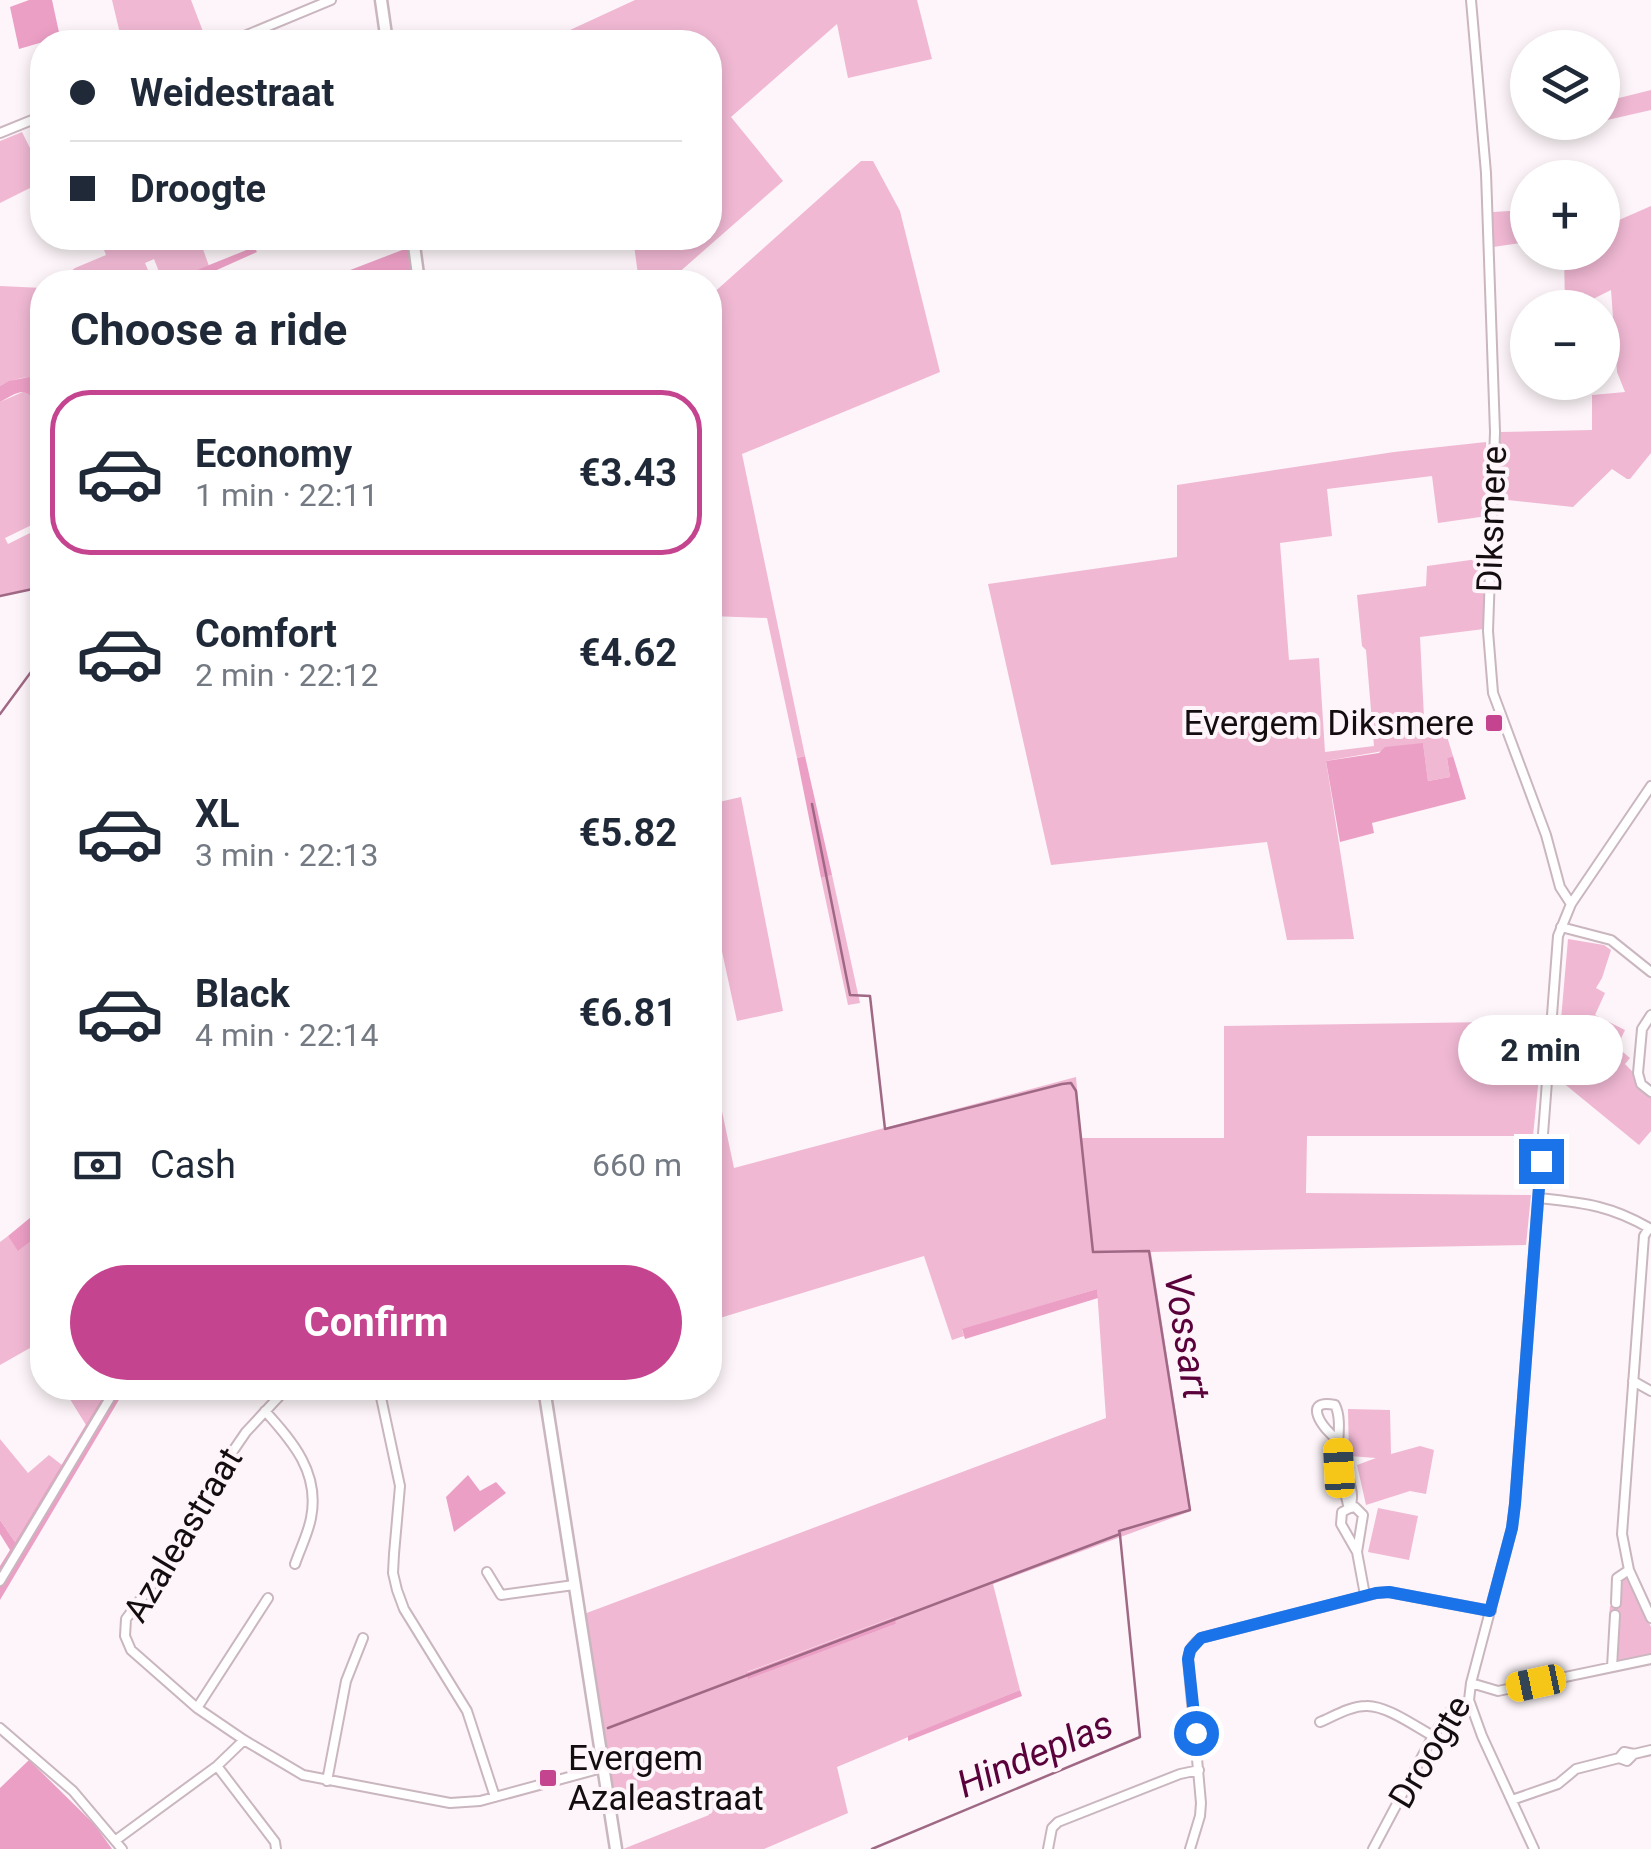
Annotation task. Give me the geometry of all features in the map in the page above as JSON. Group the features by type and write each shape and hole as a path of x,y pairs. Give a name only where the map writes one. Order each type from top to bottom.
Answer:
{"street":[{"path":"259,30 331,0"},
{"path":"381,0 385,30"},
{"name":"Diksmere","path":"1471,0 1486,173 1495,432 1490,669 1496,702 1546,835 1560,887 1571,904"},
{"path":"0,133 30,121"},
{"name":"Droogte","path":"1373,1849 1433,1736 1454,1706 1469,1700 1515,1504 1558,936 1571,904 1651,786"},
{"path":"1561,926 1611,940 1651,972"},
{"path":"1651,1015 1642,1029 1638,1079 1651,1092"},
{"path":"1538,1198 1611,1208 1650,1228 1644,1236 1622,1534 1628,1570 1651,1618"},
{"path":"1633,1381 1651,1390"},
{"path":"0,1582 109,1400"},
{"name":"Azaleastraat","path":"276,1400 230,1455 189,1534 126,1620 125,1636 131,1650 197,1708 303,1775 450,1803 480,1801 602,1768"},
{"path":"382,1400 400,1486 393,1573 396,1590 467,1711 495,1797"},
{"path":"546,1400 616,1849"},
{"path":"1337,1439 1318,1419 1317,1411 1325,1403 1336,1405 1339,1410 1339,1468 1347,1474 1352,1496 1350,1508"},
{"path":"265,1411 294,1444 310,1478 311,1518 295,1564"},
{"path":"1356,1552 1363,1516 1350,1508 1340,1517 1356,1552 1364,1594"},
{"path":"1616,1603 1616,1578 1628,1570"},
{"path":"486,1572 501,1595 574,1585"},
{"path":"1190,1849 1200,1816 1188,1659 1194,1643 1364,1594 1389,1592 1490,1611"},
{"path":"197,1708 268,1598"},
{"path":"1612,1667 1615,1615"},
{"path":"327,1780 346,1682 363,1638"},
{"path":"1470,1683 1498,1691 1651,1659"},
{"path":"1469,1700 1534,1849"},
{"path":"1320,1722 1372,1706 1433,1736"},
{"path":"0,1728 73,1791 122,1849"},
{"path":"116,1840 217,1766 244,1740"},
{"path":"1512,1800 1558,1784 1576,1769 1619,1758 1624,1752 1651,1750"},
{"path":"217,1766 275,1842 276,1849"},
{"path":"1048,1849 1052,1828 1058,1822 1199,1770"}],"shaded area":[{"path":"29,0 52,0 58,30 30,30 30,46 19,49 10,7"},
{"path":"112,0 191,0 202,30 119,30"},
{"path":"635,0 917,0 932,59 848,78 837,24 731,117 783,181 722,235 722,30 570,30"},
{"path":"1651,90 1651,110 1620,117 1620,98"},
{"path":"22,132 30,148 30,188 0,203 0,141"},
{"path":"861,161 873,161 900,211 940,372 742,454 805,756 797,758 767,618 722,616 722,285"},
{"path":"1651,206 1651,453 1630,479 1612,469 1573,507 1498,499 1500,432 1592,430 1592,400 1620,400 1620,392 1625,392 1620,380 1620,290 1565,290 1564,270 1620,270 1620,220"},
{"path":"1510,211 1510,244 1493,247 1493,212"},
{"path":"104,250 203,250 209,266 198,270 158,270 154,259 145,263 148,270 72,270 106,255"},
{"path":"247,250 257,252 217,270 197,270"},
{"path":"402,250 410,250 413,270 350,270"},
{"path":"635,250 704,250 682,270 637,270"},
{"path":"0,286 30,287 30,378 0,386"},
{"path":"30,377 30,395 24,392 0,402 0,386"},
{"path":"25,391 30,393 30,526 5,538 8,544 30,533 30,590 0,596 0,402"},
{"path":"1486,442 1487,516 1438,523 1432,476 1327,489 1332,536 1280,543 1289,660 1319,658 1325,752 1374,746 1357,595 1426,586 1427,566 1485,558 1484,629 1420,637 1425,738 1446,733 1453,756 1447,758 1450,777 1428,781 1423,744 1326,761 1354,939 1287,940 1267,842 1051,865 988,584 1177,557 1177,485"},
{"path":"1423,743 1428,781 1450,777 1447,758 1453,756 1466,799 1372,823 1374,833 1340,842 1326,761 1379,753 1385,747"},
{"path":"805,756 832,875 821,878 797,758"},
{"path":"741,797 783,1011 737,1021 722,952 722,801"},
{"path":"832,875 860,1003 848,1005 821,878"},
{"path":"1568,939 1604,945 1611,950 1596,988 1605,993 1595,1015 1625,1030 1617,1047 1630,1058 1625,1064 1635,1074 1636,1083 1651,1096 1651,1131 1639,1145 1556,1077"},
{"path":"1491,1022 1490,1062 1540,1066 1533,1136 1307,1136 1306,1193 1531,1195 1526,1245 1151,1252 1191,1511 993,1584 1020,1690 837,1767 848,1813 764,1849 623,1849 709,1815 700,1785 615,1800 584,1614 1106,1418 1097,1289 962,1330 964,1336 952,1340 924,1256 722,1317 722,1111 734,1168 1076,1077 1081,1138 1224,1138 1224,1026","holes":["894,1617 896,1624 748,1678 747,1672"]},
{"path":"30,1218 30,1242 18,1251 8,1236"},
{"path":"8,1236 19,1250 30,1242 30,1348 0,1365 0,1242"},
{"path":"1097,1289 1098,1298 965,1339 962,1329"},
{"path":"70,1400 101,1400 86,1425"},
{"path":"101,1400 119,1400 0,1600 0,1566 10,1550 0,1534 0,1520 15,1542"},
{"path":"1348,1409 1390,1410 1391,1454 1420,1446 1434,1450 1426,1494 1410,1491 1366,1505 1357,1465 1376,1458 1349,1456"},
{"path":"0,1439 28,1473 49,1455 62,1465 15,1542 0,1520"},
{"path":"468,1475 480,1491 496,1482 506,1493 454,1532 446,1497"},
{"path":"1378,1508 1418,1516 1409,1560 1368,1552"},
{"path":"1627,1574 1651,1627 1651,1655 1616,1663 1619,1613 1609,1616 1610,1606 1617,1606 1619,1581"},
{"path":"895,1617 896,1624 748,1679 746,1673"},
{"path":"1020,1690 1022,1696 908,1741 908,1736"},
{"path":"29,1760 95,1825 112,1849 0,1849 0,1788"}],"waterway":[{"path":"0,596 30,590"},
{"path":"0,714 30,673"},
{"name":"Vossart","path":"608,1728 1120,1534 1119,1531 1190,1510 1149,1251 1093,1252 1076,1091 1071,1083 1062,1084 885,1129 870,996 850,995 812,804"},
{"name":"Hindeplas","path":"872,1849 1140,1737 1120,1535"}],"place":[{"name":"Evergem Diksmere","path":"1494,723"},
{"name":"Evergem Azaleastraat","path":"548,1778"}],"route":[{"path":"1196,1733 1188,1659 1194,1643 1201,1638 1364,1594 1389,1592 1490,1611 1515,1504 1541,1161"}]}
